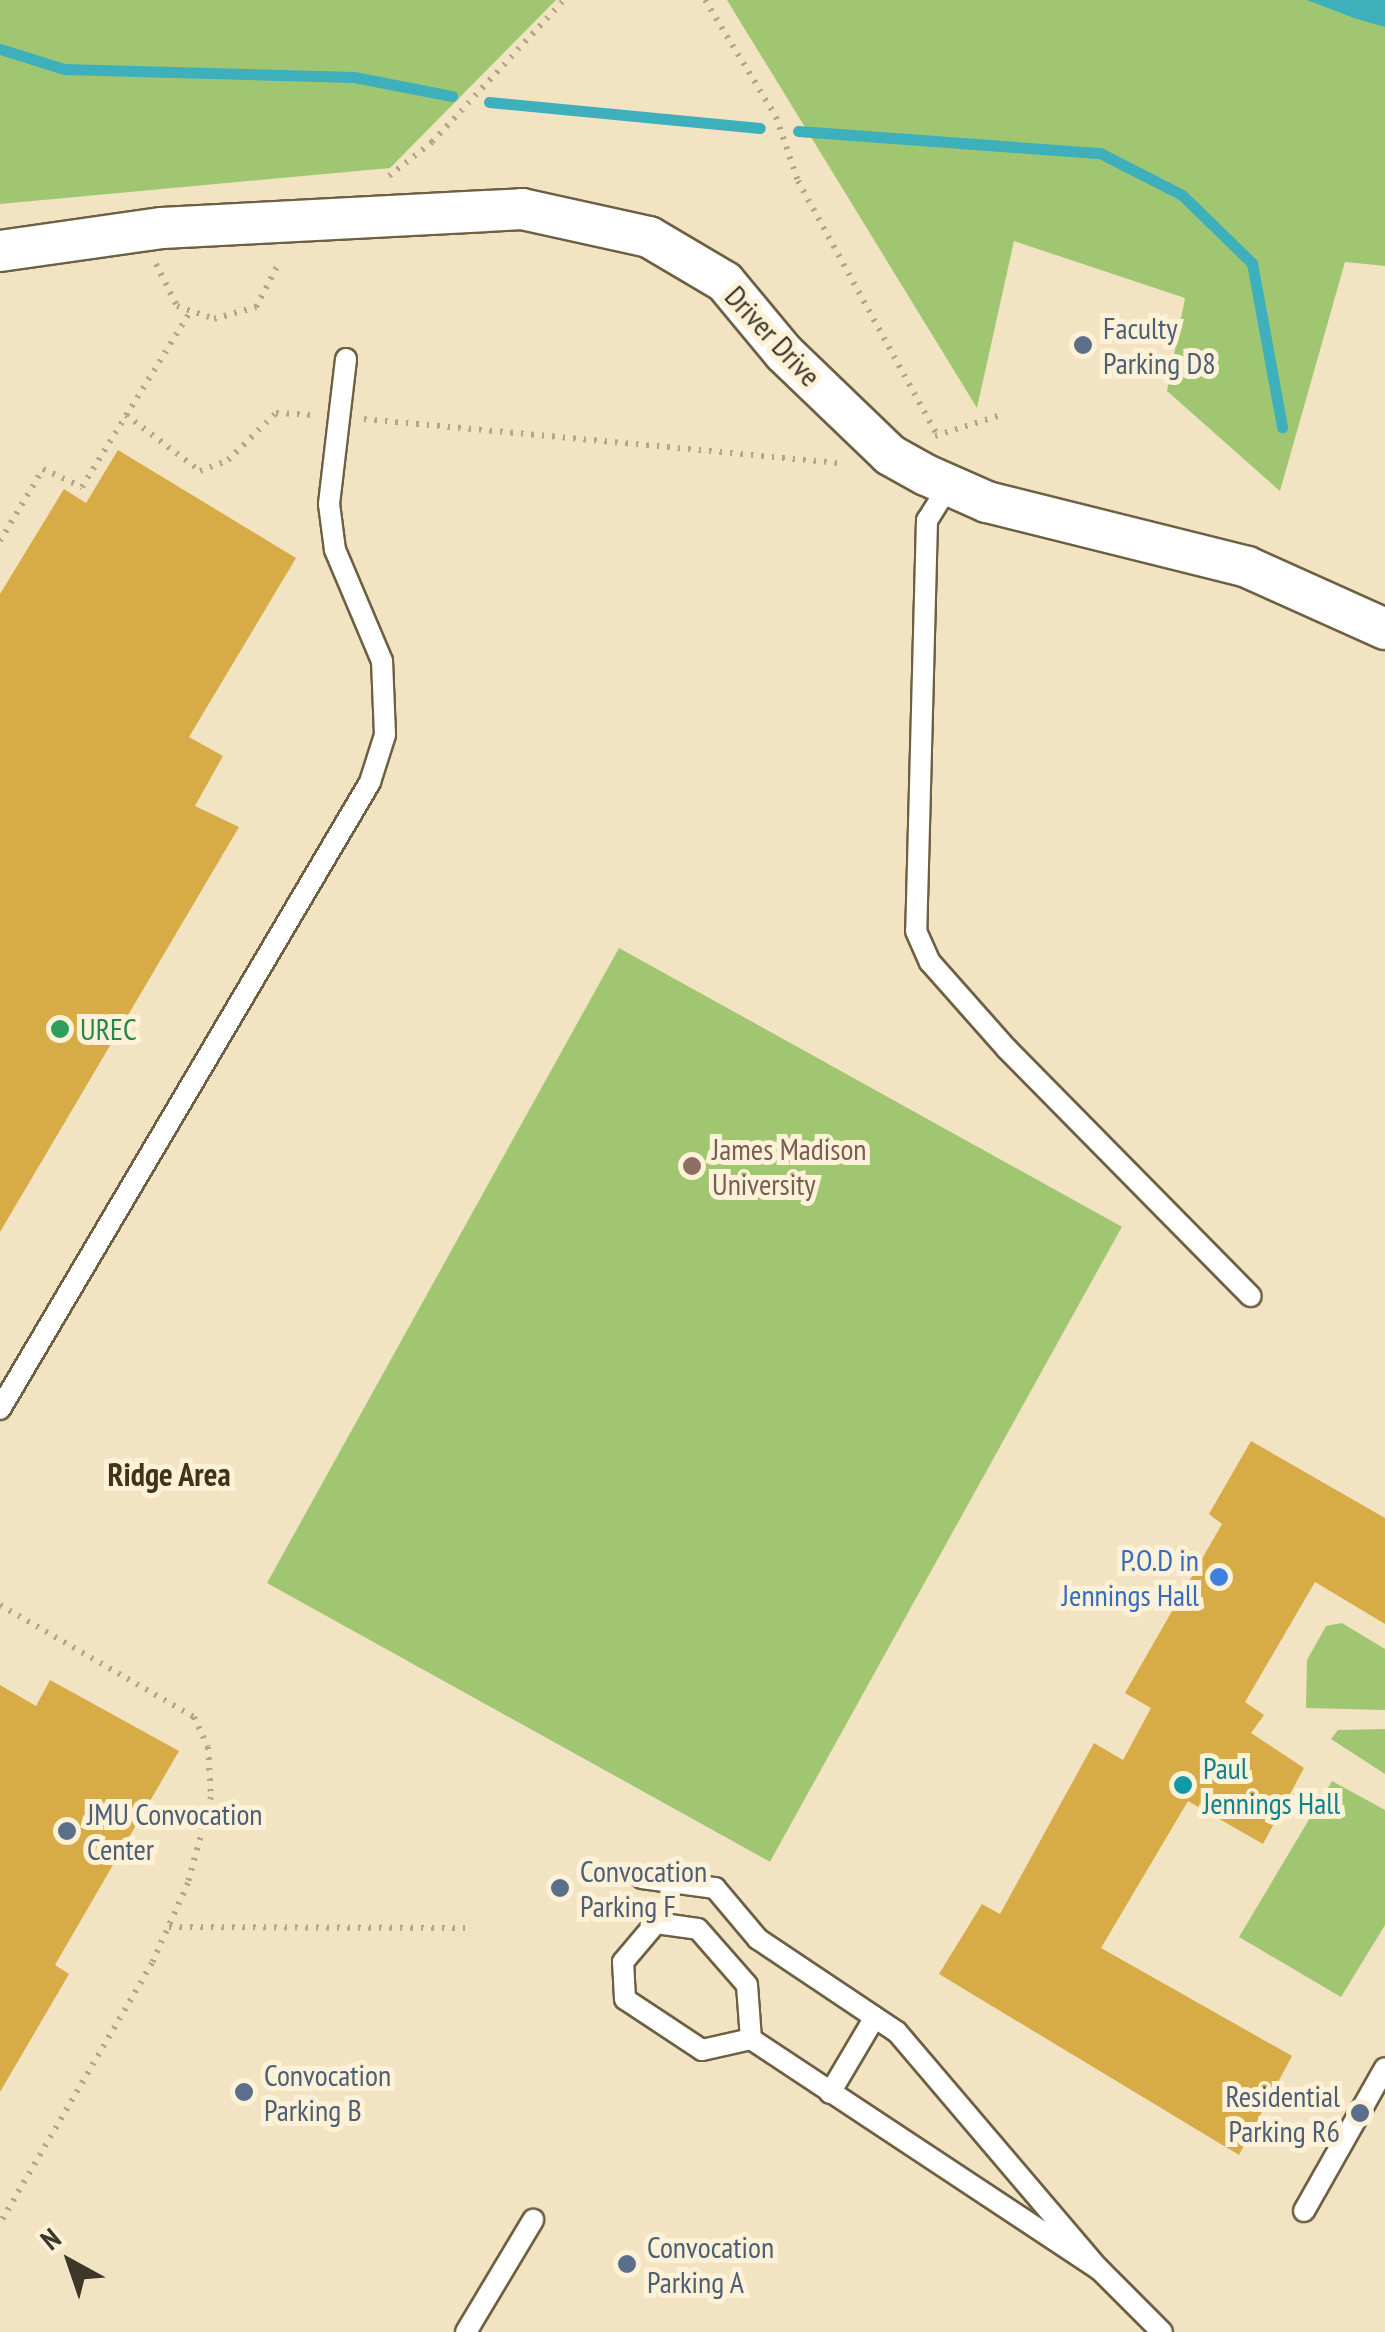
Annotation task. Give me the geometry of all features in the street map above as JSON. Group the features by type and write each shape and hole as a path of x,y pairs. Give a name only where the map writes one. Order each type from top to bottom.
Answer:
{"street":[{"name":"Driver Drive","path":"0,251 162,228 522,209 649,237 725,282 784,353 890,455 948,487 1247,567 1385,628"}],"lane":[{"path":"0,1409 370,782 384,735 382,662 335,550 329,504 346,359"},
{"path":"948,487 927,520 916,930 962,1000 1251,1296"},
{"path":"642,1878 715,1888 758,1939 875,2017 962,2101 1099,2269 1162,2332"},
{"path":"751,2039 748,1985 698,1929 656,1922 623,1962 625,1999 702,2050 751,2039 1099,2269"},
{"path":"830,2093 875,2017"},
{"path":"1304,2212 1385,2068"},
{"path":"466,2332 532,2220"}],"path":[{"path":"378,180 410,163 564,0"},
{"path":"705,0 776,117 798,181 937,435"},
{"path":"145,256 189,314"},
{"path":"189,314 242,316 265,298 279,262"},
{"path":"0,541 42,468 82,487 189,314"},
{"path":"126,415 200,471 228,460 276,413 316,415"},
{"path":"920,444 998,416"},
{"path":"358,418 858,465"},
{"path":"0,1605 194,1718 208,1747 211,1797 168,1927 0,2222"},
{"path":"168,1927 466,1928"}],"green space":[{"path":"0,0 556,0 390,168 0,204"},
{"path":"727,0 1385,0 1385,266 1345,262 1280,491 1167,391 1185,298 1014,241 977,408"},
{"path":"619,948 1122,1227 770,1862 267,1583"},
{"path":"1342,1623 1385,1649 1385,1710 1306,1708 1307,1660 1326,1626"},
{"path":"1385,1729 1385,1774 1331,1739 1338,1730"},
{"path":"1332,1781 1385,1810 1385,1925 1341,1997 1239,1937"}],"water":[{"path":"1307,0 1385,0 1385,27 1354,18"}],"building":[{"name":"UREC","path":"118,450 296,558 189,737 223,756 195,806 239,827 0,1232 0,594 64,489 86,503"},
{"name":"Paul Jennings Hall","path":"1251,1441 1385,1518 1385,1624 1315,1582 1245,1702 1264,1715 1251,1733 1304,1768 1263,1844 1188,1801 1101,1948 1292,2056 1239,2155 939,1974 982,1904 1000,1914 1094,1743 1123,1760 1151,1708 1125,1693 1222,1524 1209,1514"},
{"name":"JMU Convocation Center","path":"50,1680 179,1751 55,1965 69,1974 0,2092 0,1685 36,1706"}],"waterway":[{"path":"0,49 64,69 354,77 452,96"},
{"path":"489,102 760,128"},
{"path":"798,131 1100,153 1182,195 1252,263 1282,427"}],"place":[{"name":"Faculty Parking D8","path":"1083,345"},
{"name":"UREC","path":"60,1029"},
{"name":"James Madison University","path":"692,1166"},
{"name":"P.O.D in Jennings Hall","path":"1219,1577"},
{"name":"Paul Jennings Hall","path":"1183,1785"},
{"name":"JMU Convocation Center","path":"67,1831"},
{"name":"Convocation Parking F","path":"560,1888"},
{"name":"Convocation Parking B","path":"244,2092"},
{"name":"Residential Parking R6","path":"1360,2113"},
{"name":"Convocation Parking A","path":"627,2264"}],"district":[{"name":"Ridge Area","path":"169,1474"}]}
